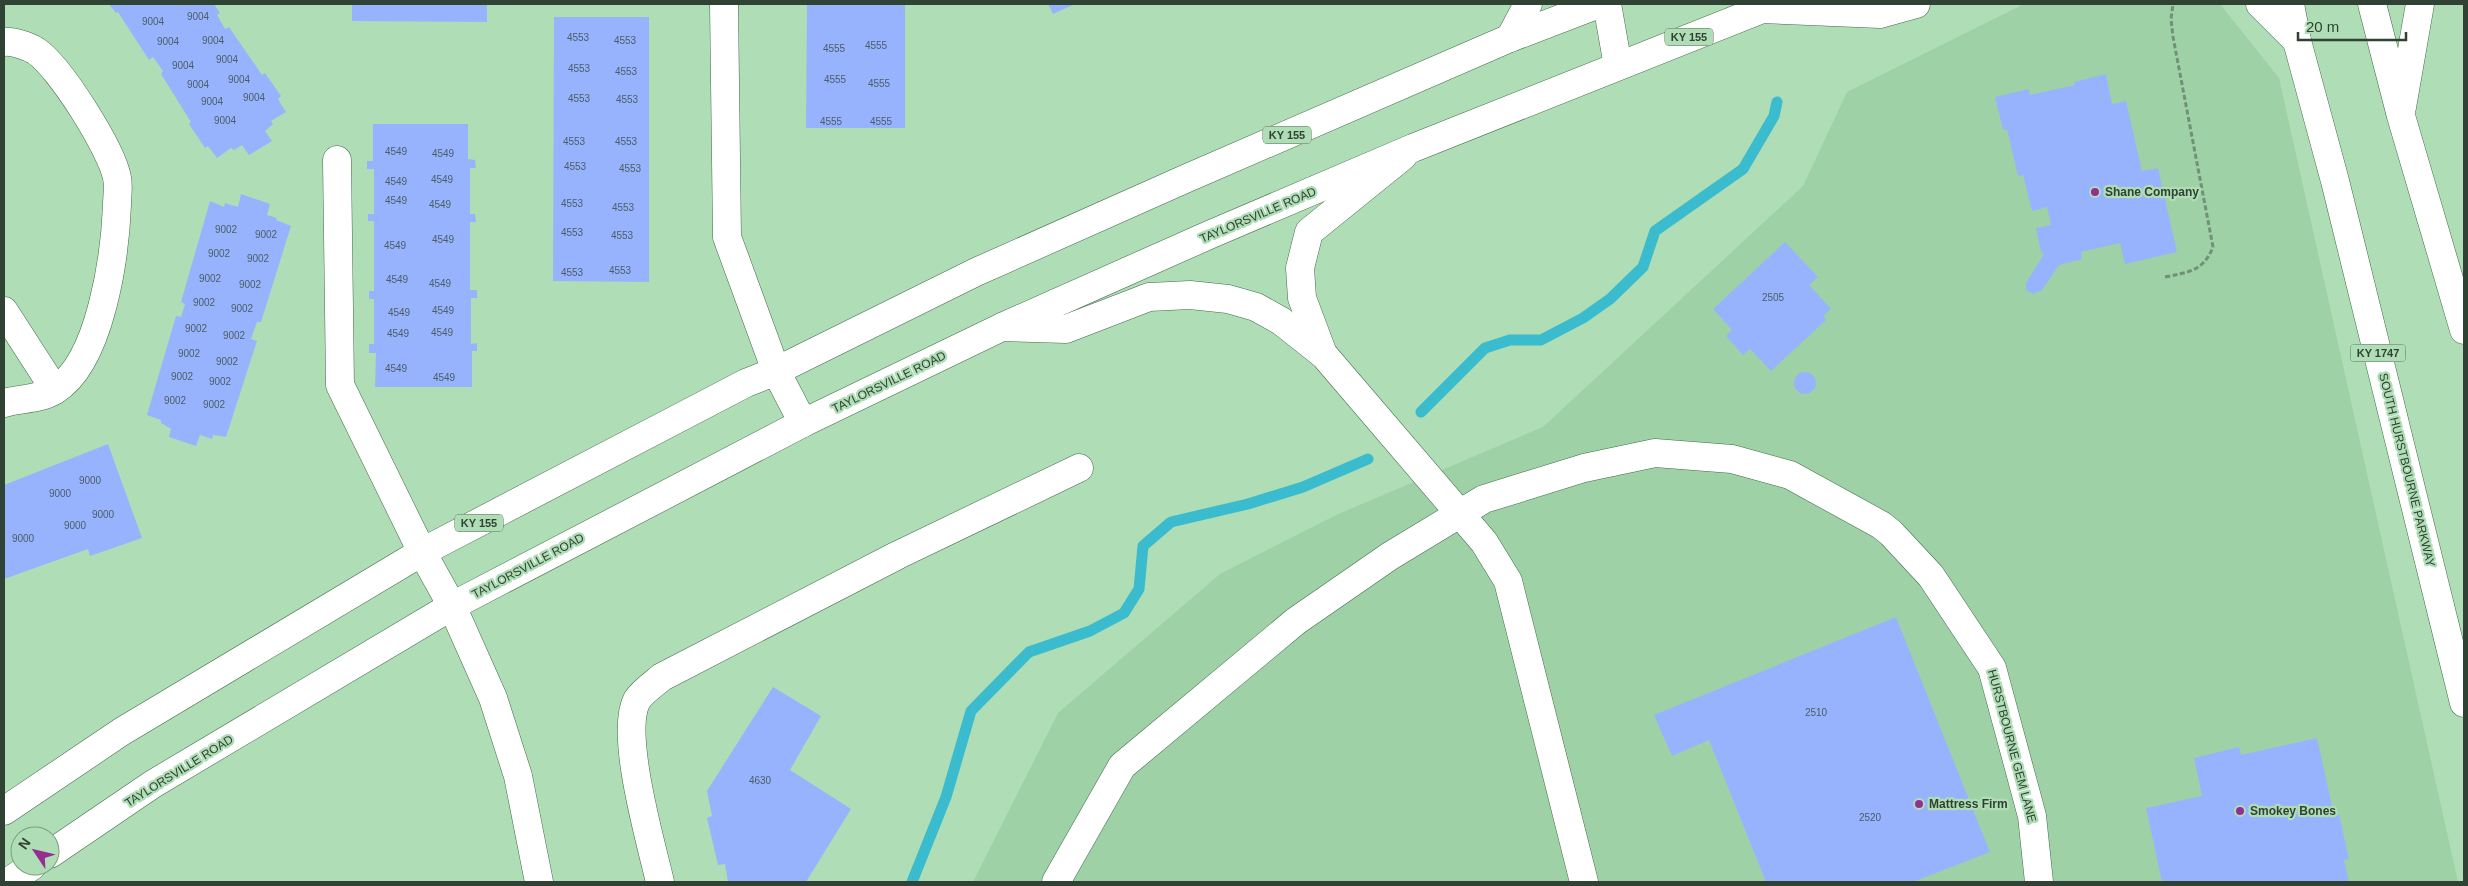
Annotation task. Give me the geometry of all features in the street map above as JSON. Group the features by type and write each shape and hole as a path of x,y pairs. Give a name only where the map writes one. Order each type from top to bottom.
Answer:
{"main road":[{"path":"724,4 727,237 776,371 803,423"},
{"path":"1510,38 1528,4"},
{"name":"KY 155","path":"4,811 121,732 422,552 746,383 776,371 976,272 1185,179 1510,38 1599,4"},
{"path":"1607,4 1618,66"},
{"path":"1767,6 1880,14 1916,4"},
{"path":"2260,4 2297,41"},
{"name":"SOUTH HURSTBOURNE PARKWAY","path":"2290,4 2297,41 2335,181 2464,704"},
{"path":"2372,4 2401,116 2464,330"},
{"path":"2401,116 2420,4"},
{"name":"TAYLORSVILLE ROAD","path":"60,847 153,784 452,606 803,423 1002,327 1413,148 1767,6"},
{"path":"4,42 10,41 36,51 66,83 103,141 118,178 116,232 102,311 94,336 70,377 55,390 34,399 4,403"},
{"path":"1324,355 1302,298 1300,268 1309,232 1413,148"},
{"path":"336,160 340,385 422,552 452,606 493,698 518,776 540,882"},
{"path":"1002,327 1066,329 1149,297 1190,295 1228,299 1256,307 1281,321 1324,355 1484,542 1508,581 1584,882"},
{"path":"4,311 55,390"},
{"name":"HURSTBOURNE GEM LANE","path":"1056,882 1122,766 1296,621 1390,556 1484,499 1584,468 1655,453 1732,459 1790,475 1881,525 1891,533 1931,576 1992,668 2032,816 2039,882"},
{"path":"660,882 634,762 631,722 637,700 662,676 898,555 1079,468"}],"path":[{"path":"2165,277 2190,272 2200,266 2208,258 2212,247 2170,19 2173,4"}],"shaded area":[{"path":"2024,4 2220,4 2279,78 2458,882 973,882 1058,713 1220,574 1336,515 1543,427 1803,186 1847,92"}],"building":[{"path":"109,4 214,4 220,13 217,15 225,29 229,27 262,75 265,73 281,96 278,99 286,112 271,121 273,124 265,131 272,141 249,155 242,145 234,150 231,148 217,158 208,146 205,148 161,74 163,71 153,57 149,60 118,12 116,13"},
{"path":"352,4 487,4 487,22 352,21"},
{"path":"807,4 905,4 905,128 806,128"},
{"path":"1048,4 1075,4 1053,14"},
{"path":"554,17 649,17 649,282 553,281"},
{"name":"Shane Company","path":"2106,74 2112,104 2126,101 2142,171 2158,168 2177,252 2125,264 2120,243 2081,252 2082,259 2059,265 2042,290 2033,294 2026,290 2026,283 2044,254 2041,252 2036,228 2051,225 2047,207 2032,211 2023,175 2018,176 2007,129 2003,130 1995,97 2029,89 2030,95 2075,85 2074,82"},
{"path":"373,124 468,124 468,159 475,160 476,168 470,168 470,214 475,214 476,222 470,222 470,290 477,290 477,298 471,298 471,344 477,343 477,351 472,351 472,387 375,387 376,353 369,353 369,344 374,344 374,299 369,299 369,291 374,291 374,221 368,221 368,214 374,214 374,169 367,169 367,161 373,161"},
{"path":"241,194 270,204 267,215 291,226 261,322 257,322 251,339 257,341 226,437 213,435 212,439 200,435 196,446 169,437 171,429 161,423 161,420 147,415 176,316 181,317 185,304 181,302 210,201 224,207 225,203 238,207"},
{"path":"1785,242 1818,277 1809,285 1831,309 1823,316 1826,320 1771,371 1750,349 1743,355 1726,336 1732,330 1713,309"},
{"path":"1805,372 1813,375 1816,383 1813,391 1805,394 1797,391 1794,383 1797,375"},
{"path":"108,444 142,538 90,556 88,549 4,579 4,485"},
{"path":"1896,617 1990,852 1913,882 1766,882 1709,740 1672,756 1654,715"},
{"path":"773,687 821,716 790,770 851,809 806,882 728,882 725,864 718,865 707,818 712,816 707,791"},
{"name":"Smokey Bones","path":"2317,738 2334,815 2339,814 2349,859 2344,860 2349,882 2162,882 2146,808 2202,796 2194,758 2239,747 2241,755"}],"waterway":[{"path":"1421,412 1485,348 1510,340 1541,340 1583,318 1610,299 1643,267 1655,231 1743,169 1774,116 1777,102"},
{"path":"912,882 946,797 971,711 1029,652 1090,631 1124,613 1139,589 1143,546 1171,522 1248,504 1303,487 1368,459"}],"place":[{"name":"Shane Company","path":"2095,192"},
{"name":"Mattress Firm","path":"1919,804"},
{"name":"Smokey Bones","path":"2240,811"}]}
